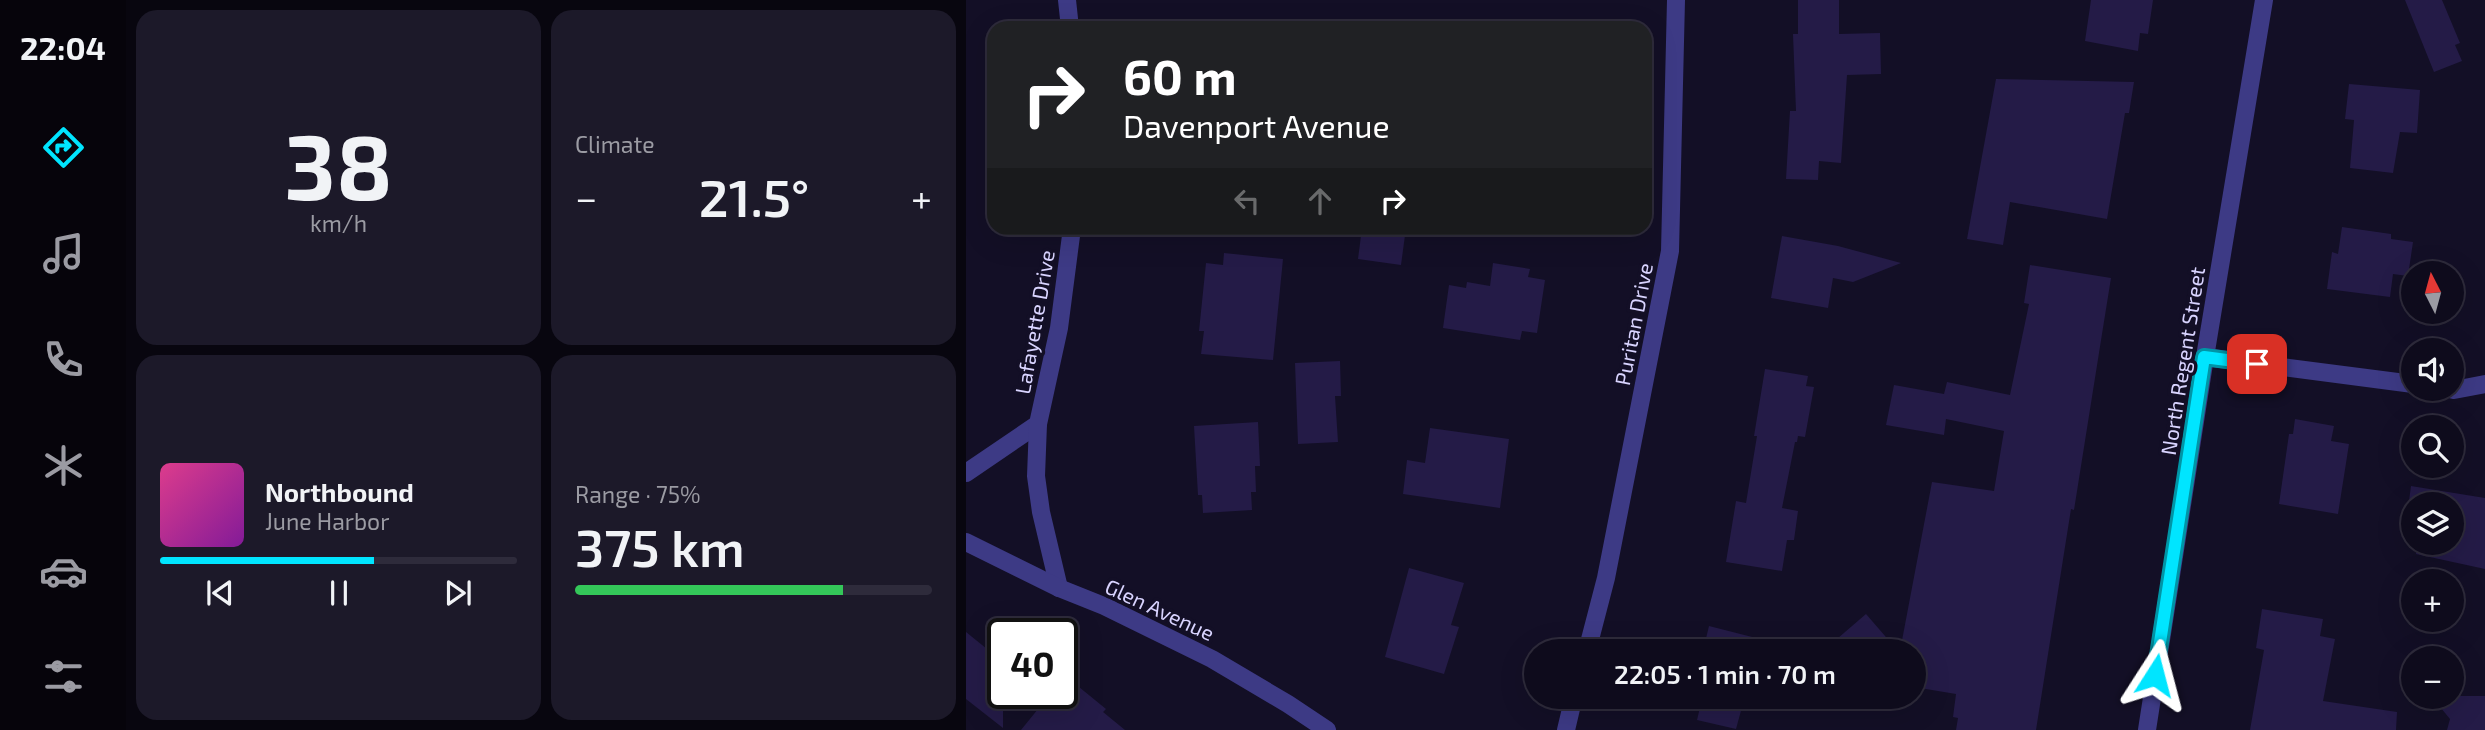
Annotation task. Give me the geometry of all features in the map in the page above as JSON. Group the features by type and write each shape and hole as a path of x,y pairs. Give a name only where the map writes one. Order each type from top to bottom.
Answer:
{"street":[{"path":"1067,0 1069,21"},
{"name":"Puritan Drive","path":"1590,639 1609,565 1670,251 1676,0"},
{"name":"North Regent Street","path":"2147,730 2204,357 2264,0"},
{"name":"Lafayette Drive","path":"1059,588 1041,512 1036,476 1038,424 1059,328 1071,235"},
{"path":"2204,357 2401,382"},
{"path":"2464,388 2485,384"},
{"name":"Lafayette Drive","path":"966,473 1038,424"},
{"name":"Glen Avenue","path":"966,542 1212,659 1289,704 1327,730"},
{"path":"1566,730 1571,709"}],"building":[{"path":"1798,0 1839,0 1839,34 1880,33 1881,74 1847,75 1841,163 1819,161 1818,180 1786,179 1790,111 1796,111 1793,34 1798,34"},
{"path":"2091,0 2153,0 2148,34 2140,33 2138,51 2085,41"},
{"path":"2405,0 2442,0 2460,43 2455,45 2462,61 2434,72"},
{"path":"1996,79 2134,82 2129,113 2125,113 2107,219 2010,202 2003,245 1967,239"},
{"path":"2349,84 2420,90 2417,133 2400,132 2393,173 2350,168 2354,120 2345,119"},
{"path":"2342,227 2391,234 2391,239 2413,242 2410,261 2401,261 2401,275 2393,274 2390,297 2327,289 2332,252 2338,254"},
{"path":"1361,235 1405,235 1401,265 1358,259"},
{"path":"1782,236 1838,246 1901,263 1853,282 1833,278 1828,308 1771,298"},
{"path":"1224,253 1283,259 1273,360 1201,354 1204,331 1199,331 1206,263 1223,265"},
{"path":"1493,263 1530,269 1528,277 1545,280 1537,333 1522,331 1520,340 1443,328 1449,285 1466,288 1467,282 1490,286"},
{"path":"2030,265 2111,278 2036,730 1956,730 1958,718 1953,717 1956,694 1926,689 1926,639 1902,639 1932,482 1994,491 2004,431 1946,419 1944,435 1886,425 1894,385 1944,394 1947,382 2010,395 2029,304 2024,303"},
{"path":"1340,361 1341,396 1335,396 1338,442 1298,444 1295,363"},
{"path":"1765,369 1808,376 1806,386 1814,387 1805,437 1798,436 1795,442 1782,508 1798,511 1794,540 1787,540 1782,571 1726,562 1736,501 1746,503"},
{"path":"2295,419 2334,426 2331,441 2349,444 2338,514 2279,504 2289,434 2293,434"},
{"path":"1258,422 1260,466 1255,466 1256,492 1251,492 1252,510 1203,513 1202,495 1198,495 1194,426"},
{"path":"1430,428 1509,439 1500,508 1403,494 1407,460 1425,463"},
{"path":"2411,486 2448,492 2410,492"},
{"path":"2464,495 2485,498 2485,569 2421,555 2464,555"},
{"path":"1409,568 1464,583 1451,625 1459,627 1444,674 1385,657"},
{"path":"2262,609 2323,619 2320,636 2335,639 2323,701 2397,712 2396,730 2250,730 2264,650 2256,648"},
{"path":"1866,614 1888,639 1837,639"},
{"path":"1709,626 1760,639 1706,639"},
{"path":"966,632 987,649 987,709 1003,709 1003,728 966,699"},
{"path":"1078,686 1106,709 1103,712 1125,730 1021,730 1038,709 1078,709"},
{"path":"2464,696 2485,696 2485,730 2447,730 2450,719 2442,709 2464,709"},
{"path":"1700,709 1741,709 1736,729 1697,720"}],"route":[{"path":"2155,675 2204,357 2257,364"}]}
